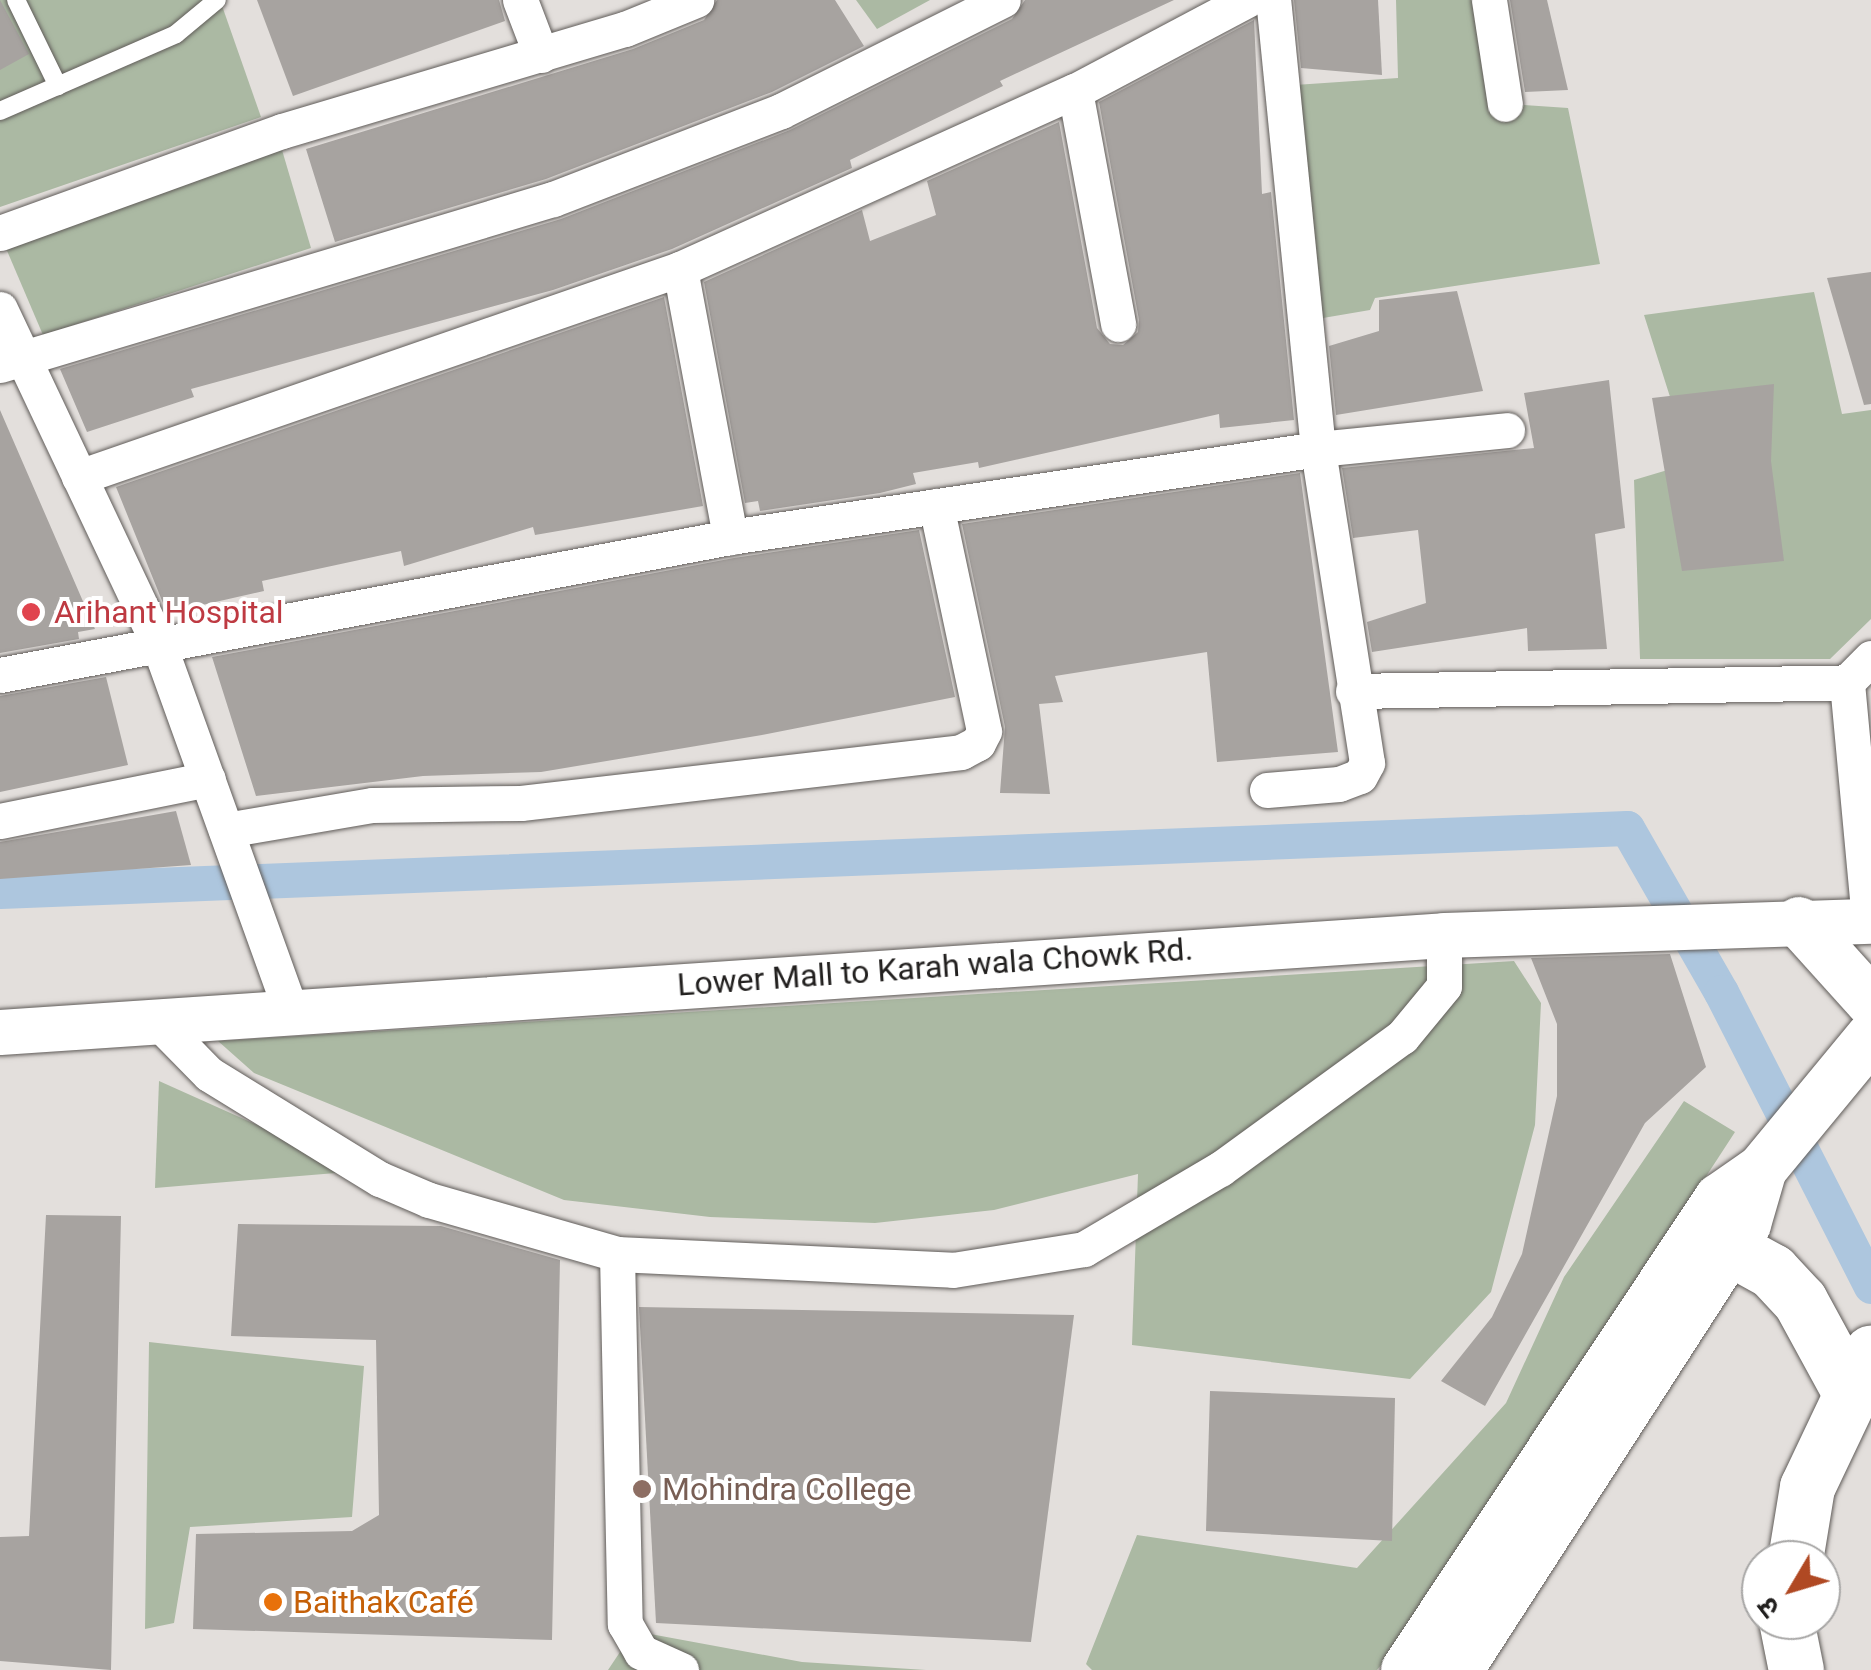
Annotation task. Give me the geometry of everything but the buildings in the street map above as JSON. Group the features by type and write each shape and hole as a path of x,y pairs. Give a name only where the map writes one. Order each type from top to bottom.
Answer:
{"main road":[{"path":"1799,922 1871,1002"},
{"path":"1406,1670 1720,1199 1766,1164 1871,1037"},
{"path":"1458,1670 1746,1224 1766,1164"},
{"path":"1730,1248 1772,1270 1861,1369 1807,1487 1798,1540"},
{"path":"1790,1640 1796,1670"}],"street":[{"path":"520,0 541,56"},
{"path":"0,233 282,131 541,56 696,0"},
{"path":"11,360 553,198 781,111 1003,0"},
{"path":"78,477 680,269 1075,91 1247,0"},
{"path":"1267,790 1339,784 1366,771 1318,449 1273,0"},
{"path":"1490,0 1505,104"},
{"path":"1075,91 1118,324"},
{"path":"680,269 730,537"},
{"path":"0,310 11,360 78,477 158,645 270,943 290,1008"},
{"path":"0,675 730,537 1318,449 1507,430"},
{"path":"226,830 372,805 521,802 961,752 978,743 984,731 936,506"},
{"path":"1353,691 1859,670 1870,920"},
{"path":"0,821 208,779"},
{"name":"Lower Mall to Karah wala Chowk Rd.","path":"0,1032 290,1008 1444,935 1870,920"},
{"path":"155,1019 209,1074 380,1178 430,1200 617,1254 953,1270 1084,1249 1220,1169 1402,1037 1444,986 1444,935"},
{"path":"617,1254 625,1624 641,1652 681,1670"}],"lane":[{"path":"16,0 58,86"},
{"path":"0,111 176,34 217,0"}],"green space":[{"path":"0,0 220,0 261,117 0,207"},
{"path":"856,0 930,0 877,29"},
{"path":"1396,0 1480,0 1497,103 1568,108 1600,264 1375,298 1370,310 1323,318 1295,85 1398,78"},
{"path":"282,150 311,248 43,335 5,246"},
{"path":"1814,292 1842,414 1871,410 1871,619 1830,659 1640,659 1634,480 1691,463 1644,315"},
{"path":"1514,961 1541,1003 1535,1125 1491,1292 1410,1379 1132,1345 1138,1174 994,1210 875,1223 710,1217 564,1200 254,1073 218,1041"},
{"path":"159,1081 360,1171 155,1188"},
{"path":"1684,1101 1735,1132 1414,1625 1377,1670 1092,1670 1086,1664 1137,1535 1357,1568 1506,1403 1564,1277"},
{"path":"149,1342 364,1366 352,1517 190,1527 174,1623 145,1629"},
{"path":"634,1631 802,1662 926,1670 608,1670"}],"waterway":[{"path":"0,891 1627,828 1721,992 1871,1286"}],"place":[{"name":"Arihant Hospital","path":"31,612"},
{"name":"Mohindra College","path":"642,1489"},
{"name":"Baithak Café","path":"273,1602"}]}
